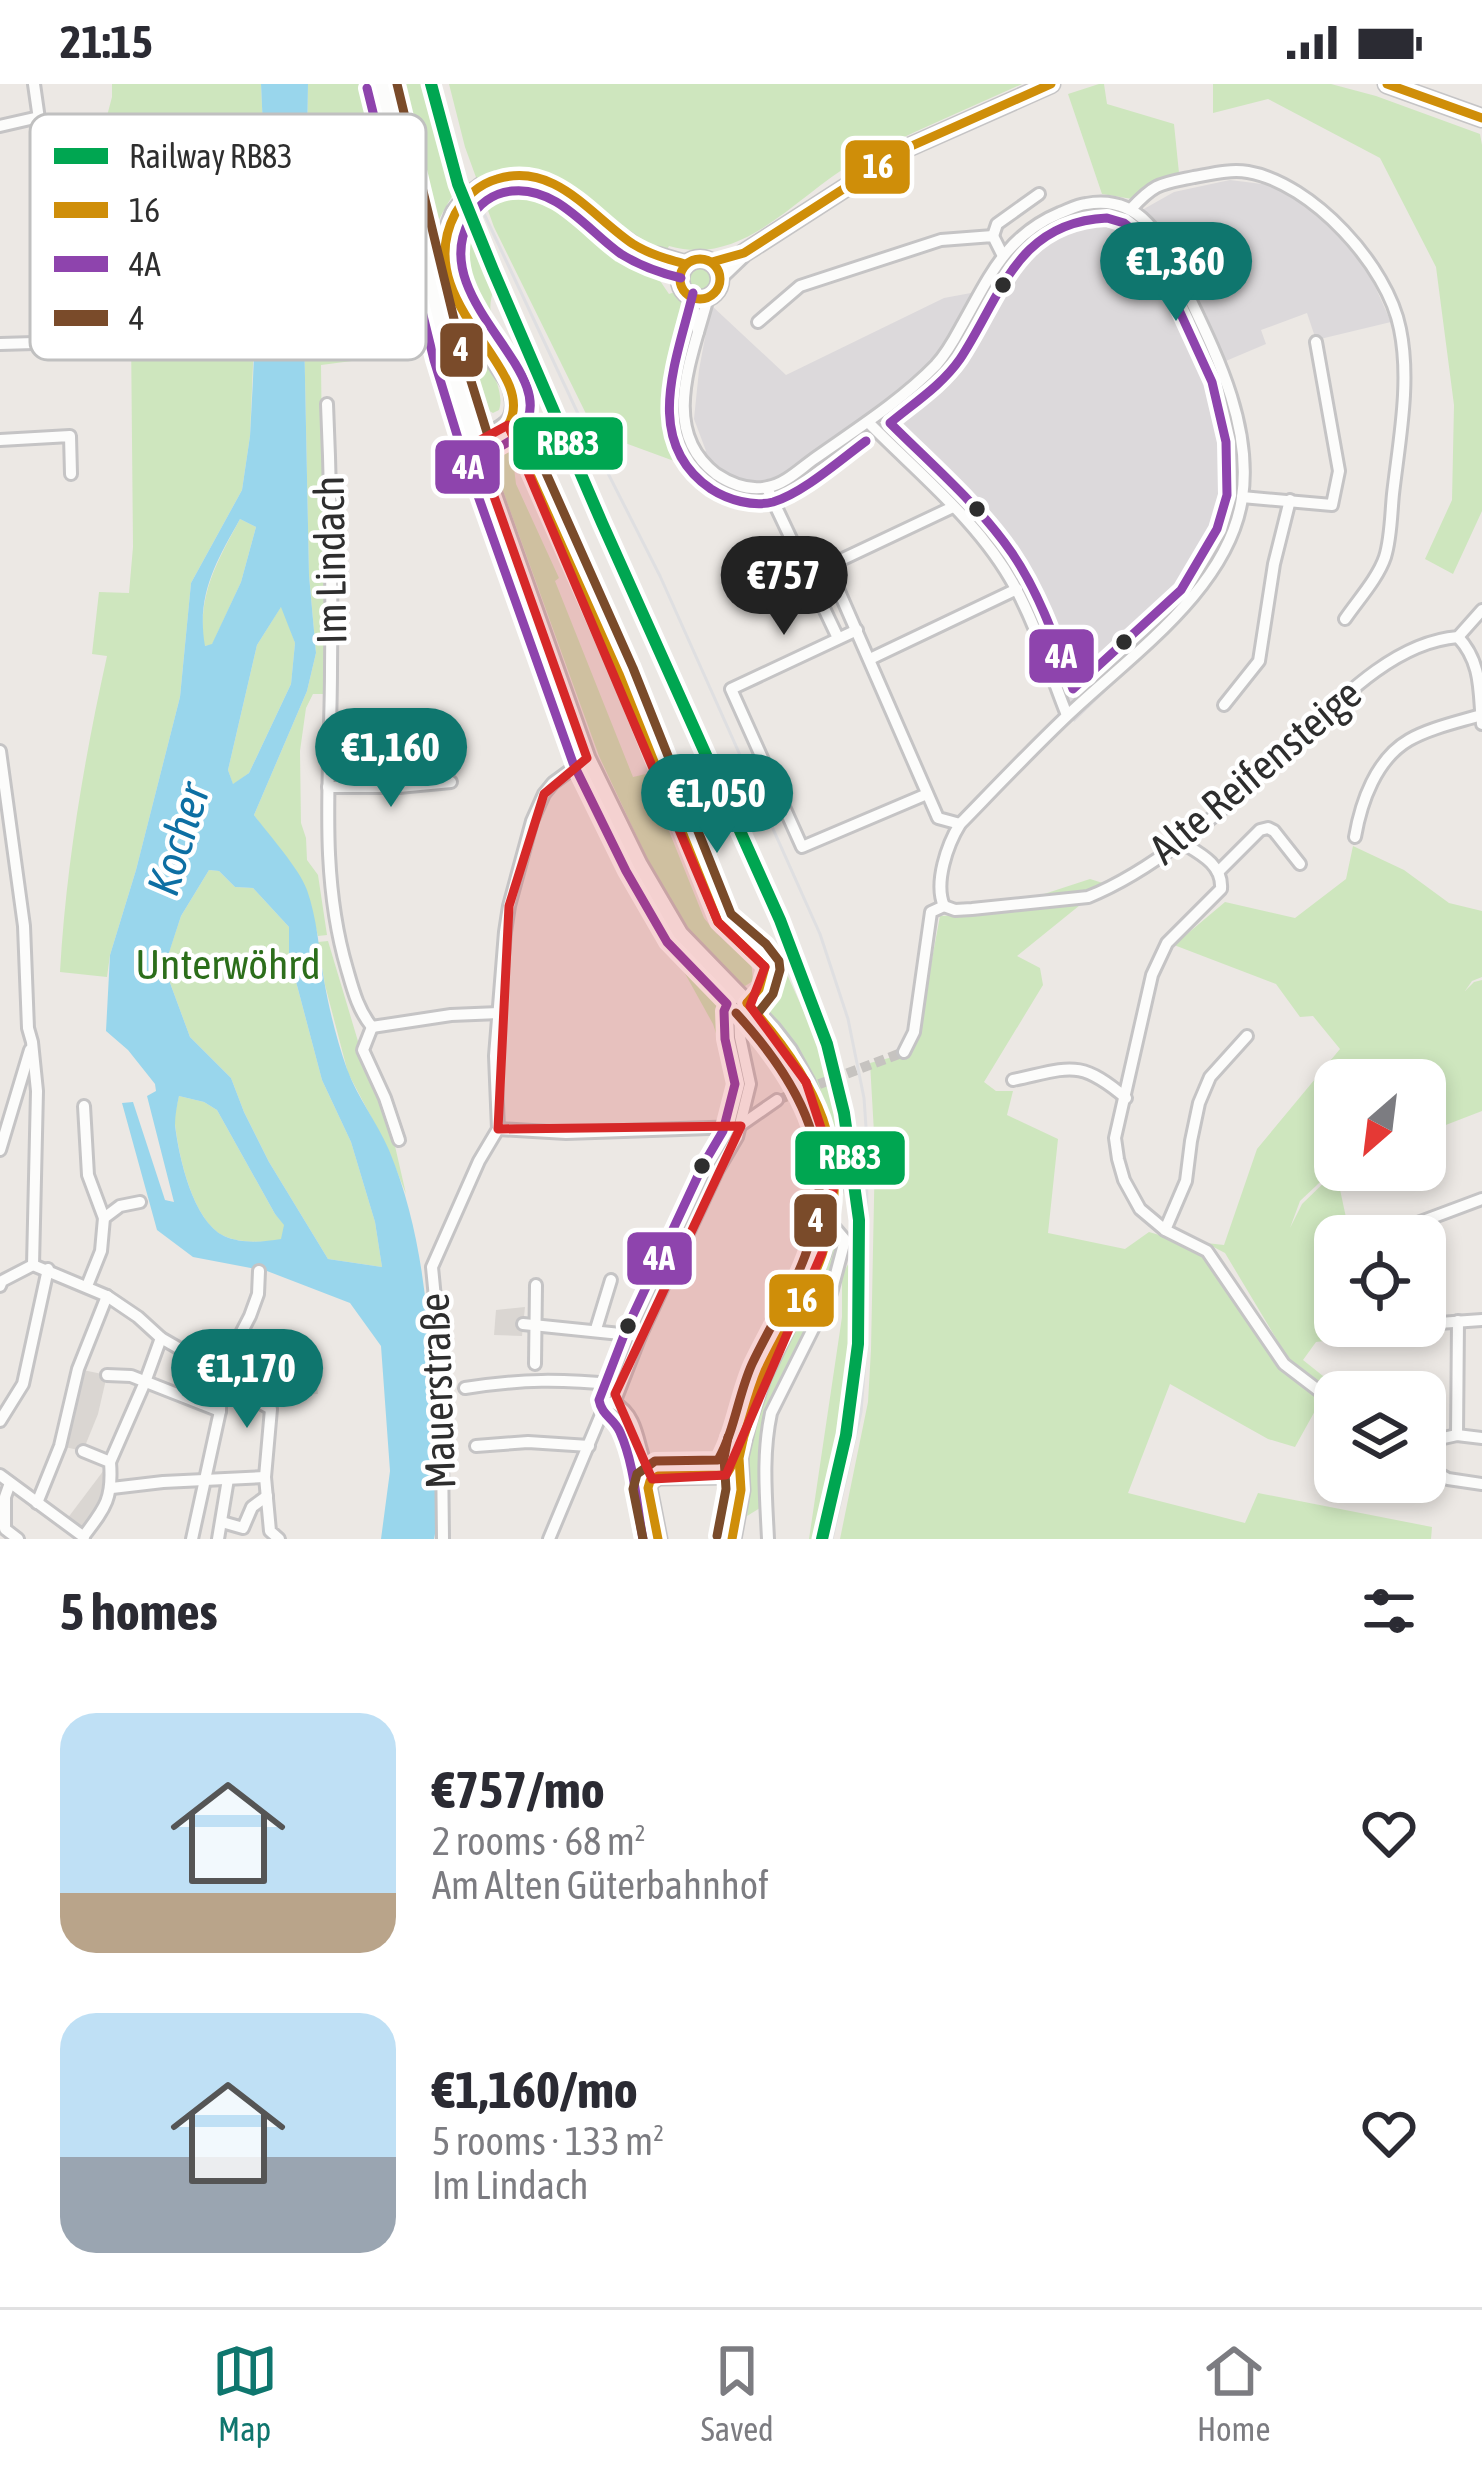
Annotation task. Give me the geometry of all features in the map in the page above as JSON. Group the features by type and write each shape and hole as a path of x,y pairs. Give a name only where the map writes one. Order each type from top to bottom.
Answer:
{"street":[{"path":"34,84 39,114"},
{"path":"382,84 389,114"},
{"path":"716,269 907,148 1051,84"},
{"path":"1388,84 1482,118"},
{"path":"0,126 30,119"},
{"path":"1131,208 1152,186 1221,172 1246,171 1287,185 1315,206 1370,263 1393,305 1401,331 1402,406 1384,560 1345,619"},
{"path":"475,443 508,425 515,402 511,385 452,290 445,261 445,238 454,213 483,185"},
{"path":"1002,254 993,236 997,224 1039,194"},
{"path":"700,297 699,335 682,410 688,441 702,462 742,487 767,488 785,480 868,422 948,350 1002,254 1042,221 1083,204 1131,208 1153,227 1226,377 1241,440 1242,497 1231,535 1192,600 1067,715 952,836 939,891 944,906 931,912 914,1033 904,1052"},
{"path":"758,322 800,286 941,240 993,236"},
{"path":"662,257 682,269"},
{"path":"682,269 698,258 716,269"},
{"path":"426,265 475,443 587,758 680,934 789,1051 826,1128 836,1174 830,1221 822,1253 762,1378 748,1419 732,1539"},
{"path":"682,269 682,290 700,297 718,289 716,269"},
{"path":"1242,497 1332,505 1339,471 1316,342"},
{"path":"0,344 30,343"},
{"name":"Im Lindach","path":"327,404 332,536 326,820 337,935 362,1014 372,1027 363,1050 399,1140"},
{"path":"868,422 996,555 1017,590 1067,715"},
{"path":"508,425 619,674 718,922 765,967 763,980 739,1012 750,1084 737,1138 640,1336 614,1402"},
{"path":"0,440 70,436 71,474"},
{"path":"767,488 838,638"},
{"path":"1224,705 1259,661 1274,565 1291,500"},
{"path":"952,507 828,566 938,818 960,824"},
{"path":"870,659 1017,590"},
{"path":"1482,610 1458,638 1472,651 1482,724"},
{"path":"857,629 731,689 802,847 927,794"},
{"name":"Alte Reifensteige","path":"944,906 955,910 1088,897 1104,890 1180,842 1268,770 1376,668 1441,639 1458,638"},
{"path":"1355,837 1368,791 1390,754 1410,739 1481,715"},
{"path":"0,751 24,926 28,1028 38,1091 33,1265"},
{"path":"587,758 544,794 509,906 495,1056 498,1129 566,1133 738,1126 777,1100"},
{"path":"328,787 452,782"},
{"path":"1219,872 1268,828 1300,864"},
{"path":"1180,842 1219,872 1221,889 1167,943 1152,975 1115,1138 1118,1160 1130,1196 1140,1209 1166,1230 1208,1251 1284,1364 1314,1387"},
{"path":"372,1027 499,1013"},
{"path":"1166,1230 1186,1181 1191,1142 1210,1078 1247,1036"},
{"path":"0,1150 32,1042"},
{"path":"1013,1080 1071,1068 1098,1074 1126,1098"},
{"path":"84,1106 88,1175 104,1225 101,1251 87,1286"},
{"name":"Mauerstraße","path":"443,1539 441,1381 432,1271 478,1161 498,1129"},
{"path":"1439,1215 1482,1199"},
{"path":"104,1225 120,1206 140,1202"},
{"path":"768,1539 766,1434 771,1413 831,1294 845,1240 830,1221"},
{"path":"0,1286 33,1265 48,1269 107,1296 187,1353 224,1362"},
{"path":"0,1420 22,1384 48,1269"},
{"path":"192,1539 220,1411 220,1372 250,1316 260,1271"},
{"path":"596,1329 611,1280"},
{"path":"535,1364 529,1324 536,1285"},
{"path":"37,1503 60,1446 78,1369 107,1296"},
{"path":"1446,1322 1482,1319"},
{"path":"1457,1435 1458,1321"},
{"path":"529,1324 640,1336"},
{"path":"5,1479 85,1538 106,1507 112,1488 110,1462 161,1338"},
{"path":"224,1362 229,1385 271,1409 265,1477 270,1531 276,1538"},
{"path":"107,1375 130,1376 220,1411"},
{"path":"465,1388 519,1379 619,1385"},
{"path":"550,1539 603,1410 614,1402"},
{"path":"614,1402 632,1419 652,1479"},
{"path":"1446,1437 1482,1438"},
{"path":"476,1447 528,1442 590,1446"},
{"path":"83,1451 110,1462"},
{"path":"726,1475 740,1458"},
{"path":"658,1539 647,1488 652,1479 726,1475 741,1490"},
{"path":"112,1488 265,1477"},
{"path":"1446,1478 1482,1484"},
{"path":"5,1479 5,1529 18,1539"},
{"path":"218,1539 228,1479"},
{"path":"222,1522 243,1528 252,1507 267,1496"},
{"path":"56,1539 70,1527"}],"highlighted area":[{"path":"508,425 718,922 765,967 750,1006 806,1082 836,1174 822,1253 726,1475 652,1479 615,1394 741,1126 498,1129 509,906 544,794 587,758 475,443"}],"shaded area":[{"path":"1230,180 1277,186 1321,215 1369,273 1391,322 1316,340 1307,313 1261,330 1266,344 1214,366 1224,378 1239,439 1237,498 1211,577 1074,722 1052,678 1054,639 1023,565 881,420 776,490 713,487 688,461 706,451 694,419 711,305 786,375 944,298 987,290 1005,255 1082,199 1135,214 1174,192"},
{"path":"525,1307 522,1336 494,1335 496,1310"},
{"path":"313,1353 318,1394 278,1396 241,1382 244,1356"},
{"path":"78,1369 107,1375 83,1451 60,1446"},
{"path":"110,1462 112,1488 83,1537 64,1523"}],"green space":[{"path":"112,84 261,84 262,114 108,114"},
{"path":"308,84 364,84 371,114 308,114"},
{"path":"391,84 425,84 456,190 436,227 434,263 441,286 493,374 500,393 499,410 493,413 472,396 431,270 426,247 426,114 397,114"},
{"path":"449,84 1022,84 855,162 745,238 696,250 669,246 654,272 669,294 675,292 688,317 688,339 674,399 685,465 595,432 494,227 465,147"},
{"path":"1104,84 1107,104 1174,124 1179,173 1132,199 1102,194 1068,94"},
{"path":"1213,84 1331,84 1480,134 1482,511 1453,574 1425,559 1452,500 1454,405 1436,267 1380,158 1268,99 1213,113"},
{"path":"463,221 495,287 492,318 513,368 460,278 456,239"},
{"path":"699,266 709,270 713,280 709,290 699,294 689,290 685,280 689,270"},
{"path":"426,314 437,350 426,351"},
{"path":"131,360 253,360 242,490 191,583 180,697 107,977 60,972 77,813 107,656 92,654 99,592 129,593"},
{"path":"305,360 360,360 321,365 325,694 313,694 306,708 300,751 301,823 307,860 318,875 327,935 318,936 306,889 254,815 307,691 316,653 309,575"},
{"path":"512,452 516,484 559,578 555,581 633,777 646,774 704,918 751,959 753,981 745,986 686,928 653,871 599,756 498,477 503,453"},
{"path":"240,519 256,527 241,582 212,645 204,646 206,595"},
{"path":"282,605 295,643 291,684 249,773 233,785 228,770 257,645"},
{"path":"1353,846 1404,870 1449,903 1482,911 1482,977 1465,991 1482,980 1482,1111 1446,1125 1446,1059 1332,1059 1340,1049 1313,1016 1300,1017 1276,984 1174,945 1225,902 1295,918 1346,879"},
{"name":"Unterwöhrd","path":"209,870 219,871 235,887 253,888 289,927 289,955 322,1080 351,1142 375,1222 382,1267 328,1259 269,1162 231,1078 190,1037 165,964 181,916"},
{"path":"639,876 675,940 719,987 738,1051 739,1077 637,887"},
{"path":"1090,879 1106,884 1017,956 1040,968 1043,985 984,1082 996,1091 1013,1091 1007,1115 1058,1139 1048,1233 1125,1249 1149,1232 1193,1249 1218,1273 1273,1358 1314,1394 1314,1413 1295,1447 1268,1439 1170,1384 1128,1493 1245,1523 1258,1493 1432,1527 1431,1539 840,1539 868,1402 875,1150 870,1063 904,1054 919,1029 940,916 1002,913 1030,907 1041,895"},
{"path":"328,941 395,1146 406,1194 348,1073 318,942"},
{"path":"768,952 780,959 805,1014 810,1013 832,1100 844,1188 808,1071 783,1029 766,1011"},
{"path":"1314,1080 1314,1188 1300,1201 1290,1228 1302,1204 1315,1191 1340,1191 1345,1215 1314,1215 1314,1345 1303,1360 1317,1371 1314,1378 1289,1360 1225,1253 1206,1243 1224,1245 1257,1149"},
{"path":"179,1096 217,1110 285,1225 282,1240 231,1239 204,1217 180,1153 175,1121"},
{"path":"837,1234 842,1240 816,1320 766,1414 760,1508 747,1516 745,1452 753,1415"},
{"path":"850,1261 845,1413 818,1539 809,1539 842,1317 842,1275"}],"water":[{"path":"261,84 308,84 308,114 262,114"},
{"name":"Kocher","path":"253,360 305,360 309,575 316,653 307,691 254,815 307,890 343,1058 389,1150 413,1226 430,1346 434,1539 381,1539 390,1471 381,1346 350,1303 267,1271 193,1257 157,1230 122,1103 133,1102 165,1200 174,1202 147,1096 156,1091 155,1084 106,1031 110,955 180,697 191,583 242,490","holes":["240,519 256,527 241,582 212,644 205,646 206,595","281,607 295,643 291,684 249,773 233,784 228,770 257,645","209,870 219,871 235,887 253,888 289,927 289,955 322,1080 351,1142 375,1222 382,1267 328,1259 269,1162 231,1078 190,1037 165,965 181,916","179,1096 217,1110 284,1225 281,1239 231,1239 204,1217 180,1154 175,1125"]}],"tunnel":[{"path":"483,185 510,177 555,185 658,256"},
{"path":"777,1100 904,1052"}],"railway":[{"path":"472,188 660,576 820,934 848,1019 864,1098 867,1142 866,1348 861,1412 832,1539"}],"rail line":[{"name":"RB83","path":"431,84 458,184 493,270 780,920 827,1044 844,1113 859,1220 858,1344 846,1435 822,1539"}],"transit line":[{"name":"4","path":"397,84 404,114"},
{"name":"16","path":"712,262 744,253 907,148 1051,84"},
{"name":"16","path":"1387,84 1482,118"},
{"name":"4A","path":"367,88 373,114"},
{"name":"16","path":"508,425 514,404 507,381 460,306 448,277 445,247 455,214 473,192 497,179 537,178 571,194 633,244 685,264"},
{"name":"4A","path":"482,456 517,435 530,409 526,386 465,280 461,251 469,221 482,205 512,191 543,196 571,212 621,254 681,278"},
{"name":"4","path":"426,204 489,439"},
{"name":"4A","path":"1107,218 1124,223 1142,237 1212,382 1226,442 1227,495 1217,529 1181,590 1073,689 1039,602 1012,553 970,501 890,423 953,368 1031,248 1076,223 1107,218"},
{"name":"16","path":"700,259 714,265 720,279 714,293 700,299 686,293 680,279 686,265 700,259"},
{"name":"4A","path":"693,293 673,372 670,424 676,448 689,470 711,489 741,502 773,502 809,484 866,441"},
{"name":"4A","path":"426,328 461,448 573,763 667,942 727,1004 725,1039 735,1084 723,1131 626,1330 599,1400 625,1445 643,1539"},
{"name":"4","path":"522,419 633,668 731,914 779,961 773,994 758,1013"},
{"name":"16","path":"508,425 619,674 718,922 765,967 759,989 747,1003"},
{"name":"16","path":"658,1539 650,1481 658,1476 726,1475 765,1371 816,1270 832,1218 834,1184 823,1119 792,1059 747,1003"},
{"name":"4","path":"643,1539 633,1489 637,1474 655,1461 718,1460 752,1364 799,1270 816,1221 817,1156 809,1125 780,1067 736,1013"},
{"name":"4","path":"717,1536 726,1489 728,1437"},
{"name":"16","path":"732,1539 743,1440"}]}
